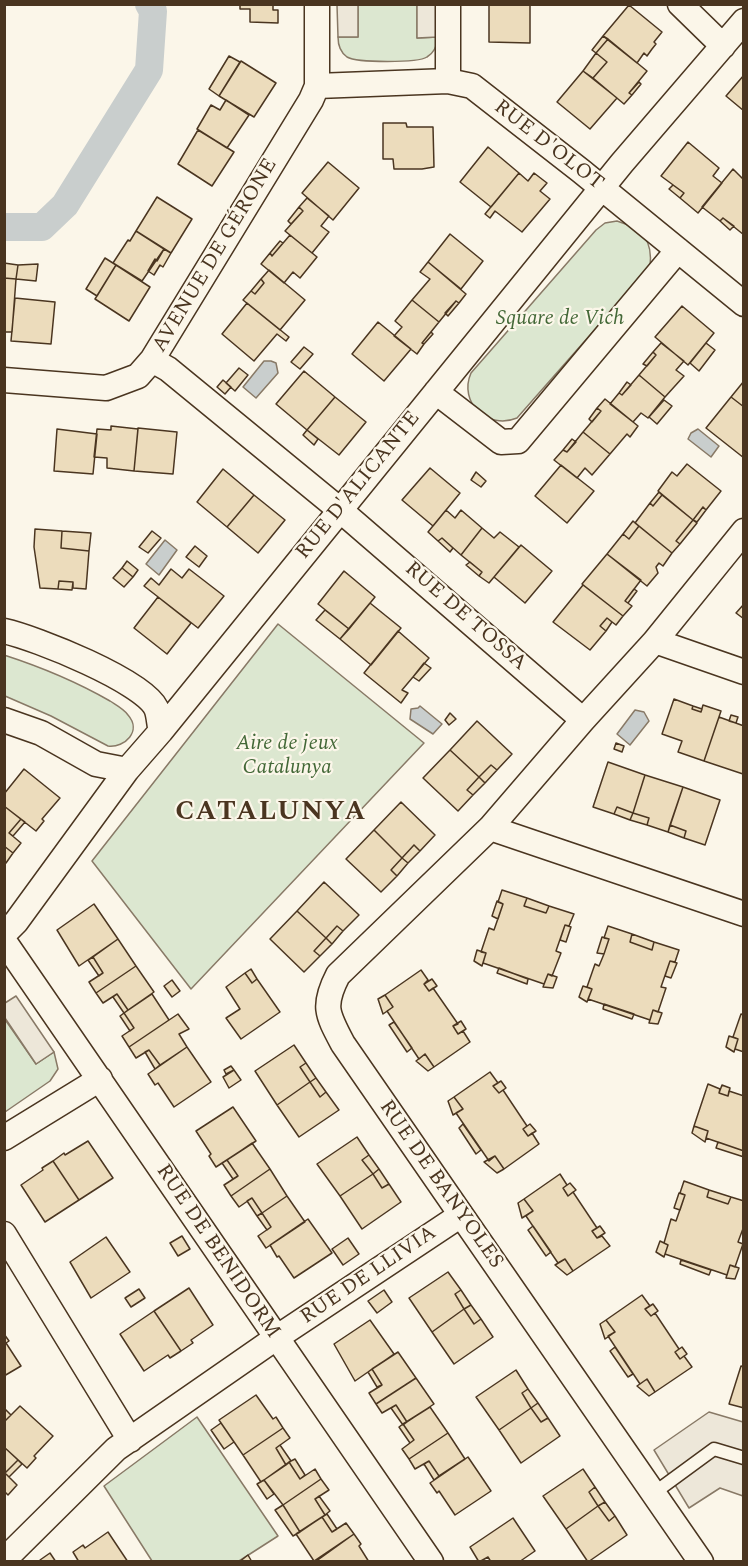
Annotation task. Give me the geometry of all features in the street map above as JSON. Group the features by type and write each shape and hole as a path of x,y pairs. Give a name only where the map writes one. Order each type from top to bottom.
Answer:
{"street":[{"name":"AVENUE DE GÉRONE","path":"4,380 106,388 138,376 153,360 311,100 317,86 316,4"},
{"path":"448,4 448,81"},
{"path":"680,4 723,46"},
{"name":"RUE D'ALICANTE","path":"4,934 16,922 127,770 602,188 744,21"},
{"name":"RUE D'OLOT","path":"317,86 448,81 472,86 741,298"},
{"path":"436,392 501,442 518,441 678,250"},
{"name":"RUE DE TOSSA","path":"153,360 168,369 340,510 583,720"},
{"path":"583,720 656,641 744,531"},
{"path":"4,631 78,657 141,691 156,708 161,731"},
{"path":"656,641 744,672"},
{"path":"4,720 41,733 96,764 127,770"},
{"name":"RUE DE BANYOLES","path":"583,720 490,828 338,975 329,993 328,1016 343,1044 701,1562"},
{"path":"490,828 744,914"},
{"name":"RUE DE BENIDORM","path":"4,941 431,1562"},
{"path":"4,1138 100,1079"},
{"name":"RUE DE LLIVIA","path":"4,1560 116,1449 276,1338 461,1215"},
{"path":"4,1234 130,1440"}],"lane":[{"path":"654,1493 714,1449 744,1458"}],"green space":[{"path":"358,4 417,5 417,38 438,37 436,46 427,57 421,59 374,61 347,57 340,48 338,37 358,37"},
{"name":"Square de Vich","path":"617,221 634,228 644,237 650,250 650,267 517,418 506,421 486,417 472,404 468,384 471,373 596,230 605,223"},
{"name":"Aire de jeux Catalunya","path":"278,624 424,743 191,989 92,861"},
{"path":"4,655 72,681 117,706 132,721 130,737 120,744 108,746 51,716 5,696"},
{"path":"4,1018 36,1064 54,1052 58,1069 50,1081 5,1112"},
{"path":"197,1417 278,1536 239,1561 152,1561 104,1486"}],"shaded area":[{"path":"337,5 358,5 358,37 338,37"},
{"path":"417,5 438,5 438,37 417,38"},
{"path":"264,361 276,363 278,373 256,398 243,387"},
{"path":"698,429 719,446 711,457 688,439 691,433"},
{"path":"165,540 177,550 159,575 146,564"},
{"path":"420,706 442,724 433,734 410,719 411,709"},
{"path":"635,710 644,712 649,721 630,745 617,734"},
{"path":"16,996 54,1052 36,1064 5,1018 5,1003"},
{"path":"709,1412 743,1422 743,1496 720,1488 689,1508 654,1450"}],"building":[{"path":"240,4 273,4 273,10 278,10 278,23 250,22 250,9 240,9"},
{"path":"489,4 530,4 530,43 489,42"},
{"path":"629,5 662,32 647,56 644,53 637,63 603,36"},
{"path":"603,36 608,39 596,53 592,50"},
{"path":"608,39 647,71 629,93 632,95 624,104 593,78 607,62 596,53"},
{"path":"596,53 607,62 593,78 583,71"},
{"path":"229,56 240,62 219,96 209,89"},
{"path":"241,61 276,83 254,117 219,96"},
{"path":"583,71 617,98 590,129 557,102"},
{"path":"744,75 744,111 726,96"},
{"path":"639,82 641,84 632,95 629,93"},
{"path":"226,100 249,115 227,148 197,129 211,105 220,110"},
{"path":"383,123 406,123 407,127 433,127 434,167 394,169 393,159 383,159"},
{"path":"198,130 234,152 212,186 178,164"},
{"path":"688,142 719,168 713,176 722,183 698,213 680,198 684,193 661,176"},
{"path":"488,147 519,173 491,207 460,182"},
{"path":"328,162 359,188 333,220 302,193"},
{"path":"733,169 744,180 744,235 723,218 720,221 702,207"},
{"path":"519,173 528,181 534,173 547,183 540,191 550,199 522,232 495,211 490,218 485,214"},
{"path":"673,185 684,193 680,198 669,189"},
{"path":"157,197 192,219 171,253 136,231"},
{"path":"307,198 329,216 321,226 329,232 312,253 285,231 303,211 299,207"},
{"path":"299,207 303,211 291,224 288,221"},
{"path":"723,218 734,226 730,230 720,221"},
{"path":"136,231 164,249 142,281 113,263"},
{"path":"450,234 483,261 461,289 428,262"},
{"path":"290,235 317,257 300,278 293,272 284,283 261,264 270,253 272,256"},
{"path":"280,241 283,243 272,256 270,253"},
{"path":"164,249 171,253 163,267 160,265 154,275 148,271"},
{"path":"105,258 116,265 97,296 86,289"},
{"path":"428,262 466,294 459,303 456,301 439,322 412,300 430,279 420,272"},
{"path":"4,263 18,265 16,279 4,278"},
{"path":"38,264 36,281 16,279 18,265"},
{"path":"116,265 150,287 129,321 95,299"},
{"path":"269,270 305,300 280,330 243,300 251,291 255,294 264,283 261,279"},
{"path":"4,278 16,279 12,332 4,332"},
{"path":"261,279 264,283 255,294 251,291"},
{"path":"15,298 55,302 51,344 11,341"},
{"path":"412,300 439,322 422,343 424,344 417,354 394,336 402,327 395,321"},
{"path":"456,301 459,303 448,316 445,313"},
{"path":"247,303 289,337 286,341 277,334 254,361 222,334"},
{"path":"682,306 714,333 688,365 655,337"},
{"path":"378,322 411,349 384,381 352,354"},
{"path":"431,332 433,334 424,344 422,343"},
{"path":"661,343 684,361 676,370 684,376 665,397 639,375 656,355 653,352"},
{"path":"706,343 715,350 699,371 690,363"},
{"path":"304,347 313,354 300,369 291,362"},
{"path":"653,352 656,355 647,366 643,364"},
{"path":"239,368 248,375 235,391 226,383"},
{"path":"304,371 335,397 307,430 276,404"},
{"path":"639,375 665,397 648,418 641,413 633,422 610,404 619,393 622,395"},
{"path":"223,380 231,387 225,394 217,387"},
{"path":"744,381 744,407 731,397"},
{"path":"627,382 631,385 622,395 619,393"},
{"path":"335,397 366,422 339,455 307,430"},
{"path":"731,397 744,407 744,458 706,428"},
{"path":"605,399 638,426 630,437 627,434 610,454 583,432 601,411 597,408"},
{"path":"664,400 672,406 657,424 649,417"},
{"path":"597,408 601,411 592,422 589,419"},
{"path":"111,426 138,429 134,471 107,468 107,458 94,457 97,429 111,430"},
{"path":"138,428 177,432 173,474 134,471"},
{"path":"57,429 97,434 93,474 54,471"},
{"path":"307,430 318,439 314,445 303,435"},
{"path":"583,432 610,454 592,475 585,468 577,478 554,460 563,450 567,452"},
{"path":"572,439 576,442 567,452 563,450"},
{"path":"687,464 721,491 706,510 703,507 693,520 658,491 672,472 677,476"},
{"path":"561,465 594,491 567,523 535,496"},
{"path":"430,468 460,493 433,526 402,500"},
{"path":"223,469 254,495 227,527 197,502"},
{"path":"476,472 486,481 481,487 471,480"},
{"path":"659,492 662,495 653,506 650,503"},
{"path":"254,495 285,520 258,553 227,527"},
{"path":"662,495 693,520 676,541 680,544 672,553 635,523 650,503 653,506"},
{"path":"703,507 706,510 697,522 693,520"},
{"path":"446,510 455,518 461,510 482,528 461,555 442,538 438,541 428,532"},
{"path":"693,520 697,523 680,544 676,541"},
{"path":"633,521 639,526 629,539 623,534"},
{"path":"639,526 672,553 663,566 659,563 656,567 658,573 647,586 607,554 623,534 629,539"},
{"path":"482,528 494,538 500,532 519,547 489,583 479,576 482,572 461,555"},
{"path":"35,529 62,531 61,548 89,551 86,589 73,588 73,582 59,581 58,589 40,588 34,547"},
{"path":"62,531 91,533 89,551 61,548"},
{"path":"152,531 161,538 148,553 139,547"},
{"path":"442,538 453,548 450,552 438,541"},
{"path":"521,545 552,571 525,603 494,577"},
{"path":"195,546 207,556 199,567 186,557"},
{"path":"607,554 641,580 625,601 632,606 623,616 582,584"},
{"path":"127,561 138,570 133,577 122,568"},
{"path":"470,562 482,572 479,576 466,565"},
{"path":"122,568 133,577 124,587 113,578"},
{"path":"171,569 182,578 189,569 224,596 198,628 144,586 151,578 159,585"},
{"path":"344,571 375,597 349,629 318,604"},
{"path":"59,581 73,582 72,590 58,589"},
{"path":"583,585 623,616 616,625 607,618 600,626 606,631 590,650 553,622"},
{"path":"634,589 637,591 628,603 625,601"},
{"path":"158,597 191,623 167,654 134,628"},
{"path":"370,603 401,628 371,665 340,639"},
{"path":"744,604 744,619 736,613"},
{"path":"325,610 349,629 340,639 316,620"},
{"path":"607,618 612,622 606,631 600,626"},
{"path":"398,631 429,658 402,690 408,693 401,703 364,673"},
{"path":"424,663 431,668 419,681 413,677"},
{"path":"674,699 693,706 692,709 701,712 703,705 721,711 704,761 678,752 682,741 662,734"},
{"path":"693,706 702,709 701,712 692,709"},
{"path":"450,713 456,719 449,725 445,720"},
{"path":"731,715 738,717 736,723 729,721"},
{"path":"719,717 744,726 743,774 704,761"},
{"path":"477,721 512,754 497,770 491,765 479,777 450,750"},
{"path":"616,743 624,746 622,752 614,749"},
{"path":"450,750 479,777 467,790 473,795 458,811 423,778"},
{"path":"608,762 645,775 633,813 617,807 614,814 593,807"},
{"path":"491,765 497,770 485,783 479,777"},
{"path":"24,769 60,798 42,819 44,821 36,831 4,806 4,794"},
{"path":"645,775 683,787 668,832 647,825 649,818 633,813"},
{"path":"479,777 485,783 473,795 467,790"},
{"path":"683,787 720,800 705,845 684,838 686,831 670,825"},
{"path":"401,802 435,835 420,851 414,845 402,858 374,830"},
{"path":"4,806 21,819 9,833 21,843 13,853 4,846"},
{"path":"617,807 633,813 630,820 614,814"},
{"path":"633,813 649,818 647,825 630,820"},
{"path":"21,819 25,822 13,836 9,833"},
{"path":"670,825 686,831 684,838 668,832"},
{"path":"374,830 402,858 391,870 397,876 381,892 346,859"},
{"path":"414,845 420,851 408,863 402,858"},
{"path":"4,846 13,853 6,863 4,862"},
{"path":"402,858 408,863 397,876 391,870"},
{"path":"324,882 359,915 343,931 337,926 326,938 297,911"},
{"path":"502,890 527,898 524,906 546,913 549,906 574,914 569,926 565,925 556,951 561,953 552,976 548,974 544,984 483,963 486,953 481,952 489,928 494,930 503,904 498,902"},
{"path":"527,898 549,906 546,913 524,906"},
{"path":"497,901 503,904 498,919 492,916"},
{"path":"94,904 118,939 79,966 57,930"},
{"path":"297,911 326,938 314,951 320,956 304,972 270,939"},
{"path":"565,925 571,927 566,942 560,940"},
{"path":"337,926 343,931 332,944 326,938"},
{"path":"608,926 632,934 630,942 652,950 654,942 679,950 675,962 670,961 661,987 666,988 658,1012 653,1010 650,1020 588,999 592,989 587,987 595,964 599,966 609,939 604,938"},
{"path":"632,934 654,942 652,950 630,942"},
{"path":"602,937 609,939 604,954 597,953"},
{"path":"326,938 332,944 320,956 314,951"},
{"path":"118,939 136,966 96,993 89,982 103,973 93,957"},
{"path":"477,950 486,953 482,966 474,961"},
{"path":"93,957 103,973 99,976 88,960"},
{"path":"670,961 677,963 671,978 665,976"},
{"path":"136,966 154,992 128,1010 117,994 103,1003 96,993"},
{"path":"499,968 528,979 527,984 497,973"},
{"path":"251,969 257,979 252,983 245,973"},
{"path":"421,970 428,980 424,984 429,991 433,988 458,1024 453,1026 458,1034 463,1031 470,1042 434,1067 425,1054 419,1059 387,1011 393,1007 385,995"},
{"path":"245,973 252,983 257,979 280,1012 241,1039 226,1018 240,1009 226,987"},
{"path":"548,974 557,977 553,988 543,987"},
{"path":"432,979 437,986 429,991 424,984"},
{"path":"172,980 180,991 172,997 164,986"},
{"path":"583,986 592,989 587,1002 579,997"},
{"path":"117,994 128,1010 124,1013 113,997"},
{"path":"152,994 169,1020 129,1047 122,1036 134,1028 124,1013"},
{"path":"385,995 393,1007 383,1014 378,999"},
{"path":"604,1004 634,1014 632,1019 603,1009"},
{"path":"653,1010 662,1013 658,1024 649,1023"},
{"path":"124,1013 134,1028 130,1031 120,1016"},
{"path":"178,1014 189,1029 179,1034 187,1047 160,1065 149,1050 136,1058 129,1047"},
{"path":"741,1014 744,1015 744,1052 735,1049 738,1039 733,1037"},
{"path":"461,1021 466,1029 458,1034 453,1026"},
{"path":"394,1022 412,1048 407,1052 389,1025"},
{"path":"729,1036 738,1039 734,1052 726,1047"},
{"path":"294,1045 306,1063 300,1067 310,1082 277,1105 255,1071"},
{"path":"187,1047 211,1082 174,1107 158,1083 155,1085 148,1074"},
{"path":"149,1050 160,1065 155,1069 145,1052"},
{"path":"425,1054 434,1067 428,1071 416,1061"},
{"path":"306,1063 316,1078 310,1082 300,1067"},
{"path":"231,1066 234,1070 226,1074 224,1070"},
{"path":"234,1070 241,1080 229,1088 223,1077"},
{"path":"490,1072 498,1083 493,1086 499,1093 503,1090 527,1126 523,1129 528,1136 532,1133 539,1144 504,1169 495,1156 489,1161 456,1113 463,1109 454,1097"},
{"path":"316,1078 326,1092 320,1097 310,1082"},
{"path":"501,1081 506,1088 499,1093 493,1086"},
{"path":"310,1082 320,1097 326,1092 339,1110 299,1137 277,1105"},
{"path":"708,1084 720,1089 719,1093 728,1096 729,1091 744,1096 744,1151 706,1138 708,1131 694,1126"},
{"path":"722,1085 730,1088 728,1096 719,1093"},
{"path":"454,1097 463,1109 453,1115 448,1101"},
{"path":"233,1107 256,1141 216,1167 209,1156 211,1154 196,1131"},
{"path":"463,1124 481,1150 476,1154 459,1128"},
{"path":"530,1124 536,1131 528,1136 523,1129"},
{"path":"694,1126 708,1131 705,1142 692,1133"},
{"path":"357,1137 369,1155 362,1160 373,1174 340,1196 317,1164"},
{"path":"88,1141 113,1178 79,1200 53,1161"},
{"path":"718,1142 744,1151 744,1157 716,1148"},
{"path":"252,1143 270,1169 231,1196 224,1185 238,1176 227,1160"},
{"path":"369,1155 379,1169 373,1174 362,1160"},
{"path":"495,1156 504,1169 497,1173 484,1162"},
{"path":"227,1160 238,1176 233,1179 222,1163"},
{"path":"53,1161 79,1200 45,1222 21,1185"},
{"path":"270,1169 287,1196 262,1213 252,1198 239,1207 231,1196"},
{"path":"379,1169 389,1184 382,1188 373,1174"},
{"path":"373,1174 382,1188 389,1184 401,1202 362,1229 340,1196"},
{"path":"560,1174 567,1185 563,1188 568,1196 573,1192 597,1228 592,1231 597,1238 602,1236 610,1246 573,1271 565,1259 558,1263 526,1216 533,1211 524,1199"},
{"path":"684,1181 709,1190 707,1197 728,1204 731,1197 744,1201 744,1226 738,1242 743,1244 735,1267 730,1265 727,1275 665,1254 668,1245 664,1243 671,1219 676,1221 685,1195 680,1193"},
{"path":"570,1183 576,1190 568,1196 563,1188"},
{"path":"709,1190 731,1197 728,1204 707,1197"},
{"path":"679,1193 685,1195 680,1210 674,1208"},
{"path":"287,1196 305,1222 266,1248 258,1236 271,1227 262,1213"},
{"path":"252,1198 262,1213 257,1216 247,1201"},
{"path":"524,1199 533,1211 522,1218 518,1203"},
{"path":"262,1213 271,1227 267,1230 257,1216"},
{"path":"308,1219 332,1253 294,1278 270,1245"},
{"path":"533,1226 551,1252 546,1256 528,1230"},
{"path":"600,1226 605,1233 597,1238 592,1231"},
{"path":"182,1236 190,1249 178,1256 170,1243"},
{"path":"106,1237 130,1272 91,1298 70,1262"},
{"path":"348,1238 359,1254 343,1265 332,1249"},
{"path":"660,1241 668,1245 664,1257 656,1252"},
{"path":"565,1259 573,1271 567,1275 555,1265"},
{"path":"681,1260 711,1270 709,1275 680,1264"},
{"path":"730,1265 739,1268 735,1279 726,1278"},
{"path":"448,1272 461,1290 455,1294 464,1309 432,1332 409,1298"},
{"path":"189,1288 213,1325 191,1340 193,1343 181,1351 154,1311"},
{"path":"139,1289 145,1298 131,1307 125,1298"},
{"path":"384,1290 392,1302 377,1313 368,1301"},
{"path":"461,1290 471,1305 464,1309 455,1294"},
{"path":"642,1295 650,1306 645,1309 651,1316 655,1313 679,1349 675,1352 680,1359 684,1356 692,1367 655,1392 647,1379 640,1384 608,1336 615,1332 606,1320"},
{"path":"653,1304 658,1311 651,1316 645,1309"},
{"path":"471,1305 481,1319 474,1324 464,1309"},
{"path":"464,1309 474,1324 481,1319 493,1337 454,1364 432,1332"},
{"path":"154,1311 181,1351 170,1358 168,1355 144,1371 120,1334"},
{"path":"370,1320 394,1354 355,1381 334,1344"},
{"path":"606,1320 615,1332 605,1339 600,1324"},
{"path":"4,1334 9,1341 6,1343 21,1366 4,1376"},
{"path":"615,1347 633,1374 628,1377 610,1351"},
{"path":"682,1347 687,1354 680,1359 675,1352"},
{"path":"398,1352 416,1378 376,1404 369,1393 382,1385 372,1369"},
{"path":"741,1366 744,1367 744,1408 729,1404"},
{"path":"372,1369 382,1385 377,1387 368,1372"},
{"path":"516,1370 528,1389 522,1393 531,1408 499,1430 476,1397"},
{"path":"416,1378 434,1404 407,1422 396,1405 382,1413 376,1404"},
{"path":"647,1379 655,1392 649,1396 637,1386"},
{"path":"528,1389 538,1403 531,1408 522,1393"},
{"path":"256,1395 273,1419 276,1417 283,1428 243,1455 219,1420"},
{"path":"538,1403 548,1418 541,1422 531,1408"},
{"path":"396,1405 407,1422 403,1425 391,1408"},
{"path":"20,1406 53,1436 34,1456 36,1458 27,1468 4,1447 4,1422"},
{"path":"430,1407 448,1433 409,1459 402,1449 414,1440 403,1424"},
{"path":"531,1408 541,1422 548,1418 560,1436 521,1463 499,1430"},
{"path":"4,1410 11,1415 4,1422"},
{"path":"221,1423 234,1442 224,1449 211,1430"},
{"path":"403,1424 414,1440 410,1443 399,1427"},
{"path":"283,1428 290,1438 276,1448 286,1465 261,1482 243,1455"},
{"path":"448,1433 465,1459 439,1476 429,1461 415,1469 409,1459"},
{"path":"280,1445 291,1461 286,1465 276,1448"},
{"path":"4,1447 18,1460 5,1473 17,1485 8,1495 4,1491"},
{"path":"468,1457 491,1491 455,1515 439,1491 437,1493 430,1483"},
{"path":"295,1459 305,1475 300,1479 289,1462"},
{"path":"18,1460 22,1464 9,1477 5,1473"},
{"path":"429,1461 439,1476 434,1480 424,1464"},
{"path":"289,1462 300,1479 315,1469 321,1479 283,1505 264,1480"},
{"path":"583,1469 595,1487 589,1492 598,1506 566,1529 543,1496"},
{"path":"321,1479 329,1490 315,1499 325,1515 300,1532 283,1505"},
{"path":"264,1480 274,1494 267,1499 257,1484"},
{"path":"595,1487 605,1502 598,1506 589,1492"},
{"path":"319,1496 330,1511 325,1515 315,1499"},
{"path":"605,1502 615,1516 609,1521 598,1506"},
{"path":"283,1505 300,1532 293,1536 275,1510"},
{"path":"598,1506 609,1521 615,1516 627,1535 588,1562 566,1529"},
{"path":"327,1514 337,1529 332,1532 322,1517"},
{"path":"322,1517 332,1532 346,1523 354,1534 314,1561 296,1534"},
{"path":"513,1518 535,1551 519,1562 491,1562 488,1557 479,1562 470,1547"},
{"path":"108,1532 128,1562 79,1562 73,1552 83,1545 85,1548"},
{"path":"354,1534 369,1562 315,1562"},
{"path":"50,1553 56,1562 41,1562 40,1560"},
{"path":"248,1555 252,1562 239,1562"}],"waterway":[{"path":"4,227 42,227 65,205 149,70 153,11 149,4"}],"district":[{"name":"CATALUNYA","path":"271,814"}]}
